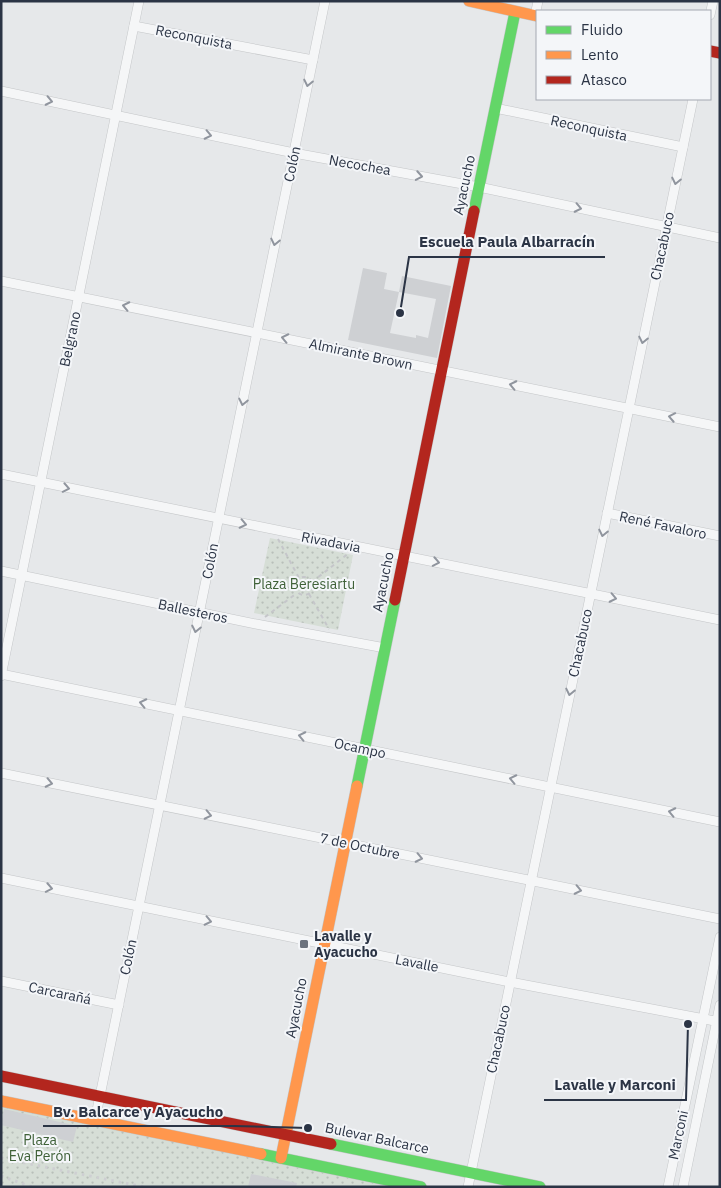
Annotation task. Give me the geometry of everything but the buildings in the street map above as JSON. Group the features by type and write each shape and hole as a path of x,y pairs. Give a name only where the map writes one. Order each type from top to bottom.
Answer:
{"street":[{"name":"Belgrano","path":"1,674 139,1"},
{"name":"Colón","path":"95,1120 325,1"},
{"path":"469,1 536,16"},
{"name":"Ayacucho","path":"281,1158 514,12"},
{"name":"Reconquista","path":"134,26 313,60"},
{"name":"Necochea","path":"1,91 294,153 479,187 720,238"},
{"name":"Chacabuco","path":"468,1187 693,100"},
{"name":"Reconquista","path":"495,108 683,147"},
{"name":"Almirante Brown","path":"1,280 720,427"},
{"name":"Rivadavia","path":"1,474 720,620"},
{"name":"René Favaloro","path":"607,513 720,536"},
{"name":"Ballesteros","path":"1,571 256,624 385,648"},
{"name":"Ocampo","path":"1,674 720,822"},
{"name":"7 de Octubre","path":"1,773 720,919"},
{"name":"Lavalle","path":"1,878 510,982 718,1022"},
{"name":"Marconi","path":"668,1187 720,937"},
{"name":"Carcarañá","path":"1,981 119,1005"},
{"name":"Marconi","path":"683,1187 720,1005"},
{"name":"Bulevar Balcarce","path":"1,1076 540,1187"},
{"path":"1,1101 421,1187"}],"path":[{"path":"273,530 299,578"},
{"path":"312,582 357,547"},
{"path":"299,578 308,578 312,582 313,587 309,594 303,596 297,593 294,585 299,578"},
{"path":"256,624 297,593"},
{"path":"309,594 336,640"}],"green space":[{"name":"Plaza Beresiartu","path":"270,538 353,555 338,630 254,613"},
{"name":"Plaza Eva Perón","path":"1,1101 421,1187 1,1187"}],"railway":[{"path":"1,1158 144,1187"},
{"path":"1,1176 32,1187"}],"traffic: fast":[{"path":"474,211 515,12"},
{"path":"357,786 395,600"},
{"path":"331,1144 540,1187"},
{"path":"261,1154 421,1187"}],"traffic: slow":[{"path":"469,1 536,16"},
{"path":"281,1158 357,786"},
{"path":"1,1101 261,1154"}],"traffic: jam":[{"path":"711,51 720,53"},
{"path":"395,600 474,211"},
{"path":"1,1076 331,1144"}],"place":[{"name":"Escuela Paula Albarracín","path":"400,313"},
{"name":"Lavalle y Ayacucho","path":"304,944"},
{"name":"Lavalle y Marconi","path":"688,1024"},
{"name":"Bv. Balcarce y Ayacucho","path":"308,1128"}]}
